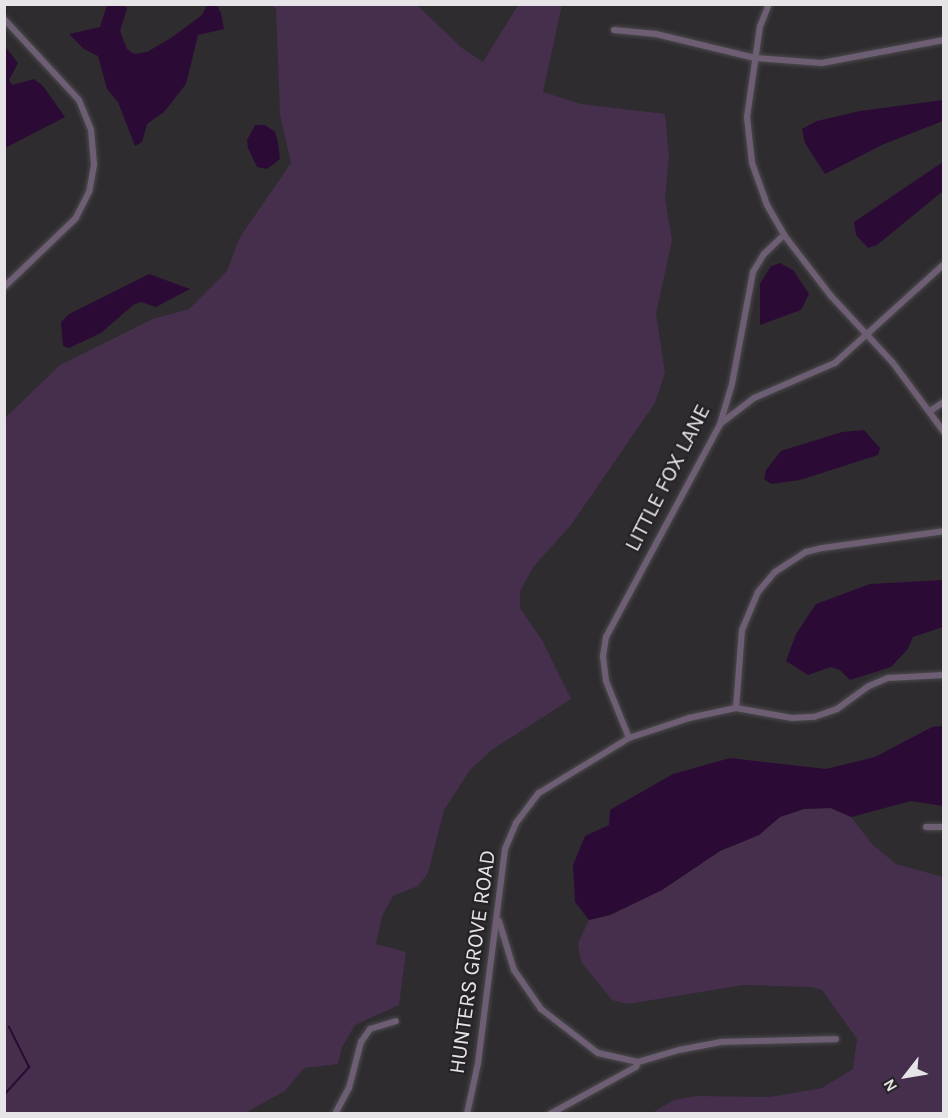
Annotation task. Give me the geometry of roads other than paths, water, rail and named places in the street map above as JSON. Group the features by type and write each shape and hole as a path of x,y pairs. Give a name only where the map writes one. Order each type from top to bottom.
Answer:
{"street":[{"path":"769,4 755,58 748,139 759,185 784,235 930,411 944,432"},
{"path":"4,19 79,100 91,130 94,165 89,192 76,218 4,287"},
{"path":"614,30 656,34 755,58 822,63 944,40"},
{"name":"LITTLE FOX LANE","path":"629,738 606,681 603,656 606,637 720,424 732,384 753,272 764,254 784,235"},
{"path":"720,424 754,398 835,363 944,264"},
{"path":"930,411 944,402"},
{"path":"736,708 742,630 758,592 775,572 806,552 822,548 944,531"},
{"name":"HUNTERS GROVE ROAD","path":"467,1113 478,1063 493,933 499,920 505,849 516,823 530,802 554,781 629,738 736,708 792,718 814,717 837,709 868,686 888,678 944,675"},
{"path":"926,827 944,826"},
{"path":"499,920 514,970 541,1009 598,1053 638,1062 721,1042 836,1039"},
{"path":"335,1113 349,1088 361,1042 370,1029 396,1021"},
{"path":"550,1113 636,1067 638,1062"}],"waterway":[{"path":"4,1095 29,1067 9,1027"}]}
